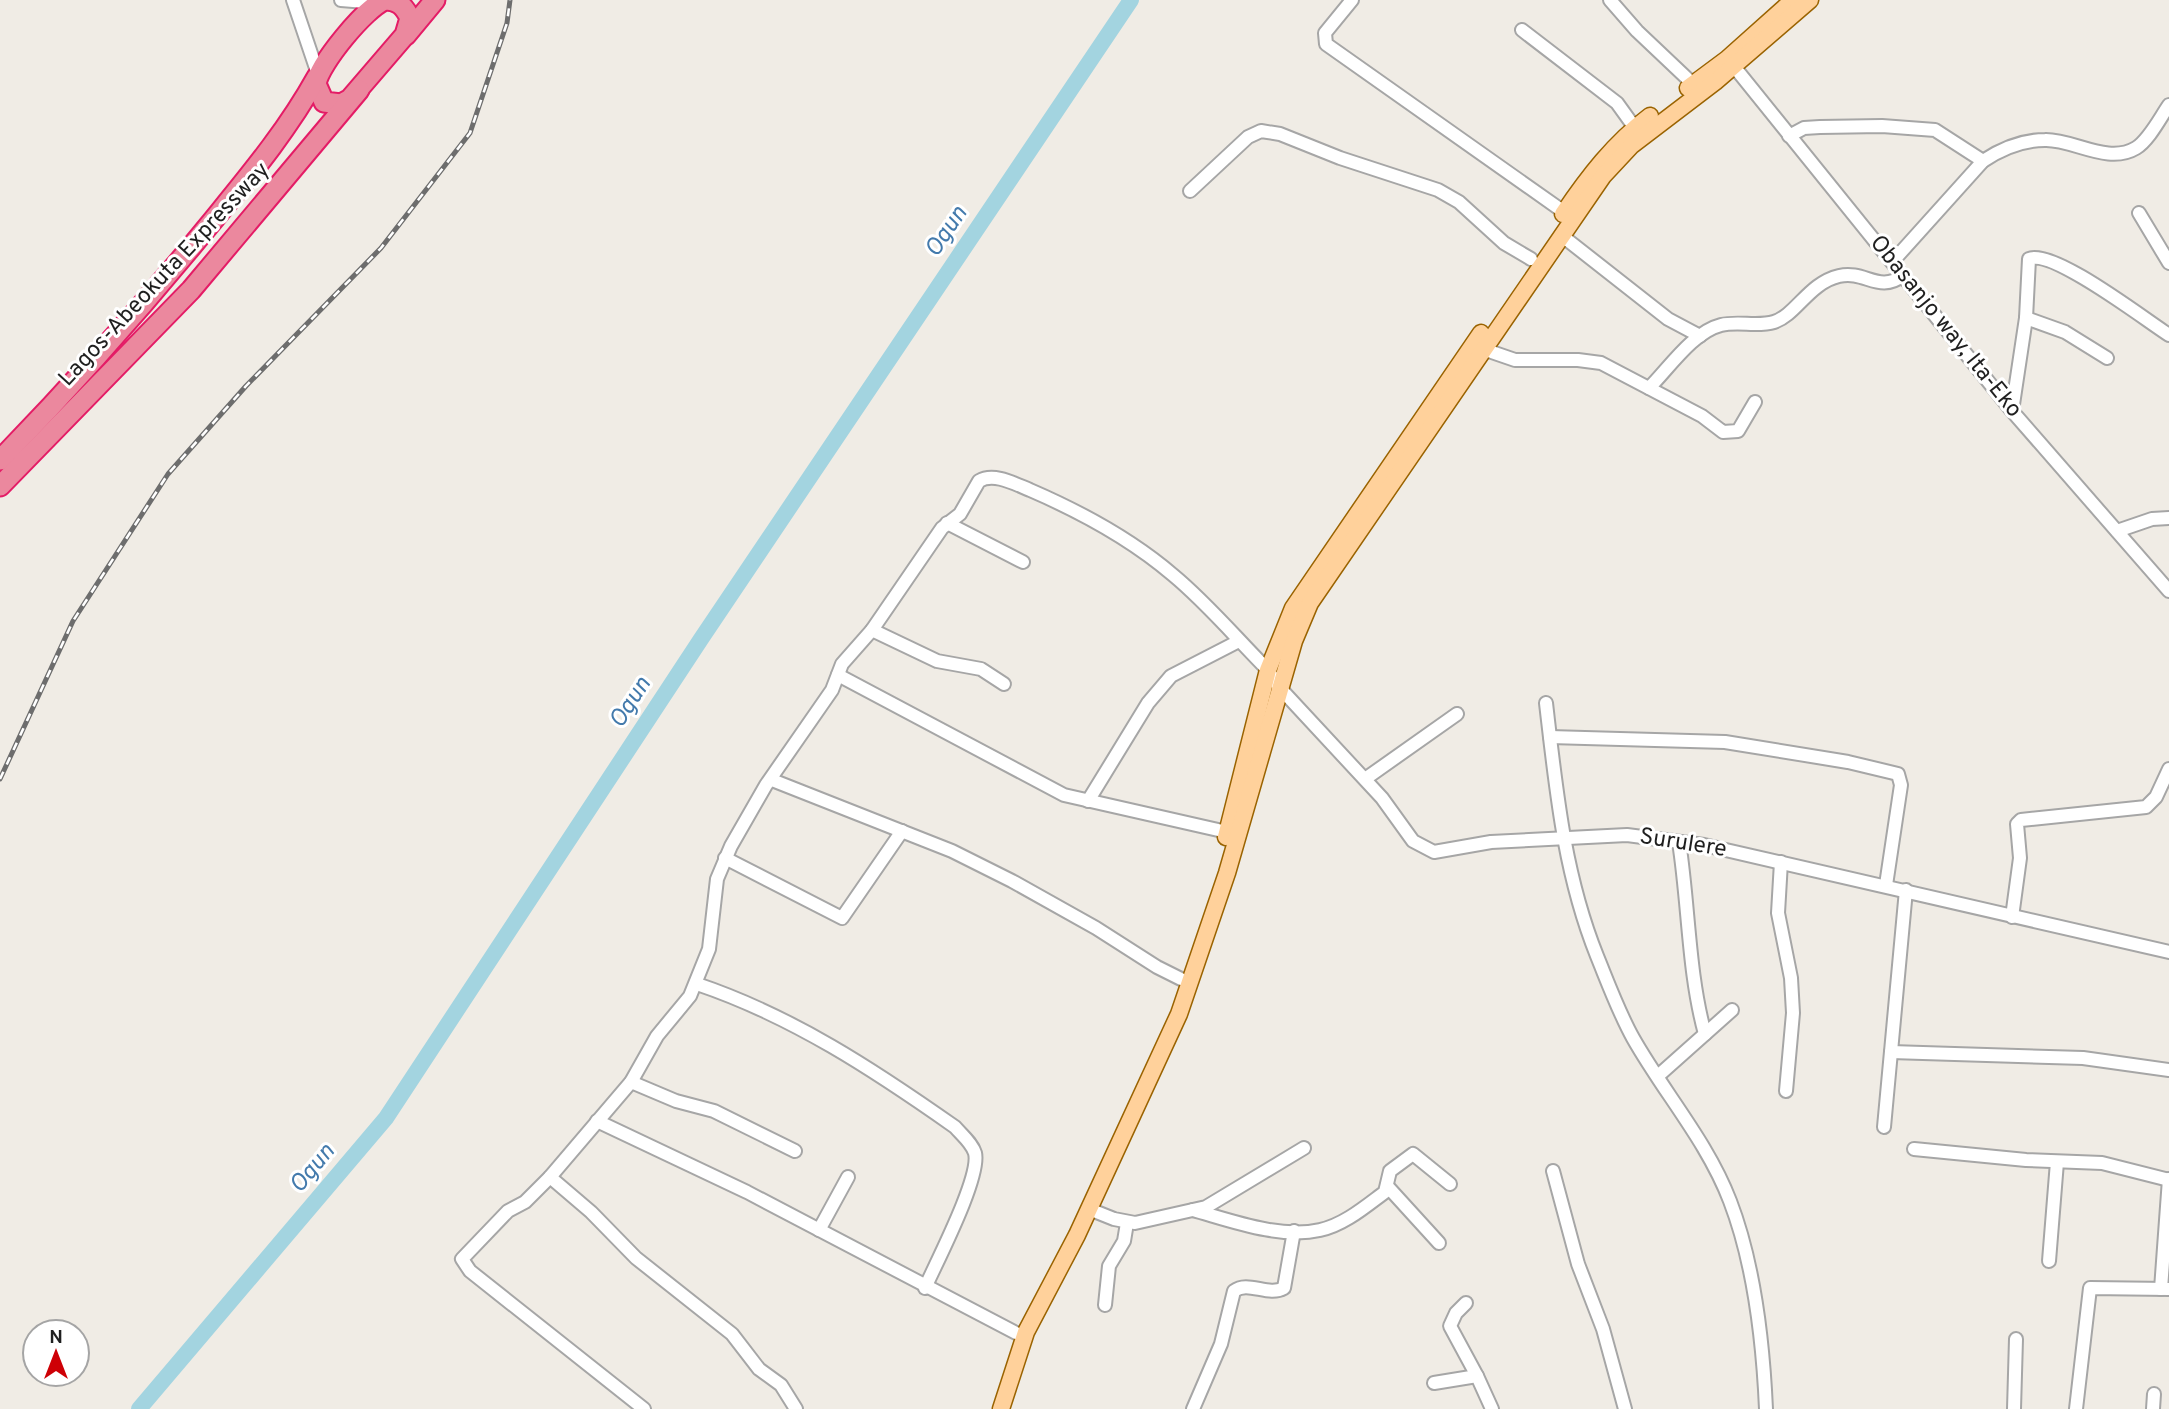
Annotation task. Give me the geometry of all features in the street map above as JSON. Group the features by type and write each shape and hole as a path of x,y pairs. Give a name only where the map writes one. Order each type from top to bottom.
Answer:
{"highway":[{"path":"405,35 435,0"},
{"name":"Lagos-Abeokuta Expressway","path":"0,460 101,354 177,265 287,130 318,76 383,1"},
{"path":"383,1 401,4 407,10 410,18 405,35"},
{"name":"Lagos-Abeokuta Expressway","path":"0,486 191,290 405,35"},
{"path":"318,76 317,91 324,102 341,104 359,90"}],"main road":[{"path":"990,1409 1016,1333 1135,1092 1181,979 1219,868 1268,670 1293,608 1597,166 1635,128 1693,84 1730,63 1793,0"},
{"path":"1001,1409 1026,1332 1089,1209 1180,1014 1227,873 1279,687 1310,603 1603,176 1631,146 1810,0"}],"street":[{"path":"293,0 318,76"},
{"path":"341,0 383,1"},
{"path":"1352,0 1325,33 1326,44 1564,212"},
{"path":"1610,0 1637,31 1693,84"},
{"path":"1522,30 1617,103 1635,128"},
{"name":"Obasanjo way, Ita-Eko","path":"1730,63 1905,275 2012,411 2169,591"},
{"path":"1893,261 1983,161 2020,143 2046,139 2107,153 2121,153 2136,148 2169,105"},
{"path":"1789,136 1804,128 1820,127 1882,126 1935,130 1983,161"},
{"path":"1190,191 1248,137 1261,131 1280,134 1340,158 1438,190 1459,202 1504,243 1531,259"},
{"path":"2139,213 2169,262"},
{"path":"1561,235 1668,319 1700,336"},
{"path":"2012,411 2025,318 2029,259 2034,257 2053,260 2073,269 2088,283 2169,335"},
{"path":"1649,388 1700,336 1722,325 1775,322 1802,297 1830,279 1842,275 1883,284 1893,283 1905,275"},
{"path":"2025,318 2066,332 2107,358"},
{"path":"1483,349 1516,360 1578,360 1601,363 1702,416 1723,432 1738,431 1755,402"},
{"name":"Surulere","path":"947,523 960,514 979,481 989,477 1009,482 1068,506 1147,555 1175,576 1268,670 1279,687 1366,779 1413,841 1434,852 1491,842 1627,835 1679,842 1886,885 2012,918 2169,952"},
{"path":"2117,531 2152,519 2169,518"},
{"path":"644,1409 464,1264 462,1259 508,1211 525,1202 550,1177 631,1082 657,1036 697,984 713,934 717,879 725,858 766,785 832,690 842,664 872,630 947,523 1023,562"},
{"path":"872,630 937,661 981,669 1004,684"},
{"path":"1088,801 1148,702 1171,676 1239,641"},
{"path":"838,675 980,748 1053,790 1088,801 1227,832"},
{"path":"1546,703 1563,838 1581,911 1597,955 1632,1037 1693,1128 1729,1199 1740,1229 1756,1310 1766,1409"},
{"path":"1366,779 1457,714"},
{"path":"1550,737 1725,742 1847,762 1898,774 1900,785 1886,885"},
{"path":"2012,918 2020,858 2017,830 2021,820 2146,807 2156,797 2169,769"},
{"path":"772,780 902,831 1012,881 1181,979"},
{"path":"725,858 842,918 902,831"},
{"path":"1679,842 1689,918 1693,983 1705,1034"},
{"path":"1781,862 1778,913 1791,978 1793,1013 1786,1091"},
{"path":"1884,1127 1906,890"},
{"path":"697,984 738,998 833,1045 955,1127 967,1140 975,1153 975,1163 959,1212 925,1288"},
{"path":"1658,1075 1732,1010"},
{"path":"1891,1052 2083,1058 2169,1070"},
{"path":"631,1082 676,1101 714,1111 794,1151"},
{"path":"597,1121 819,1230 925,1288 1016,1333"},
{"path":"1089,1209 1127,1223 1193,1210 1218,1202 1304,1148"},
{"path":"1914,1149 2057,1162 2102,1163 2169,1180 2165,1289 2090,1288 2076,1409"},
{"path":"1193,1210 1254,1226 1294,1231 1321,1230 1338,1223 1385,1192 1390,1171 1413,1154 1450,1184"},
{"path":"2049,1261 2057,1162"},
{"path":"1553,1171 1578,1264 1603,1329 1625,1409"},
{"path":"550,1177 591,1212 636,1258 732,1334 760,1369 781,1385 794,1408"},
{"path":"819,1230 848,1177"},
{"path":"1388,1187 1439,1243"},
{"path":"1105,1305 1109,1266 1124,1241 1127,1223"},
{"path":"1193,1409 1221,1344 1234,1292 1245,1287 1275,1292 1284,1288 1294,1231"},
{"path":"1466,1303 1456,1313 1451,1326 1492,1409"},
{"path":"2014,1409 2016,1339"},
{"path":"1434,1383 1477,1376"},
{"path":"2153,1409 2154,1394"}],"waterway":[{"name":"Ogun","path":"139,1409 386,1118 701,639 1131,0"}],"railway":[{"path":"0,779 73,621 168,474 246,386 381,248 470,133 507,23 510,0"}]}
